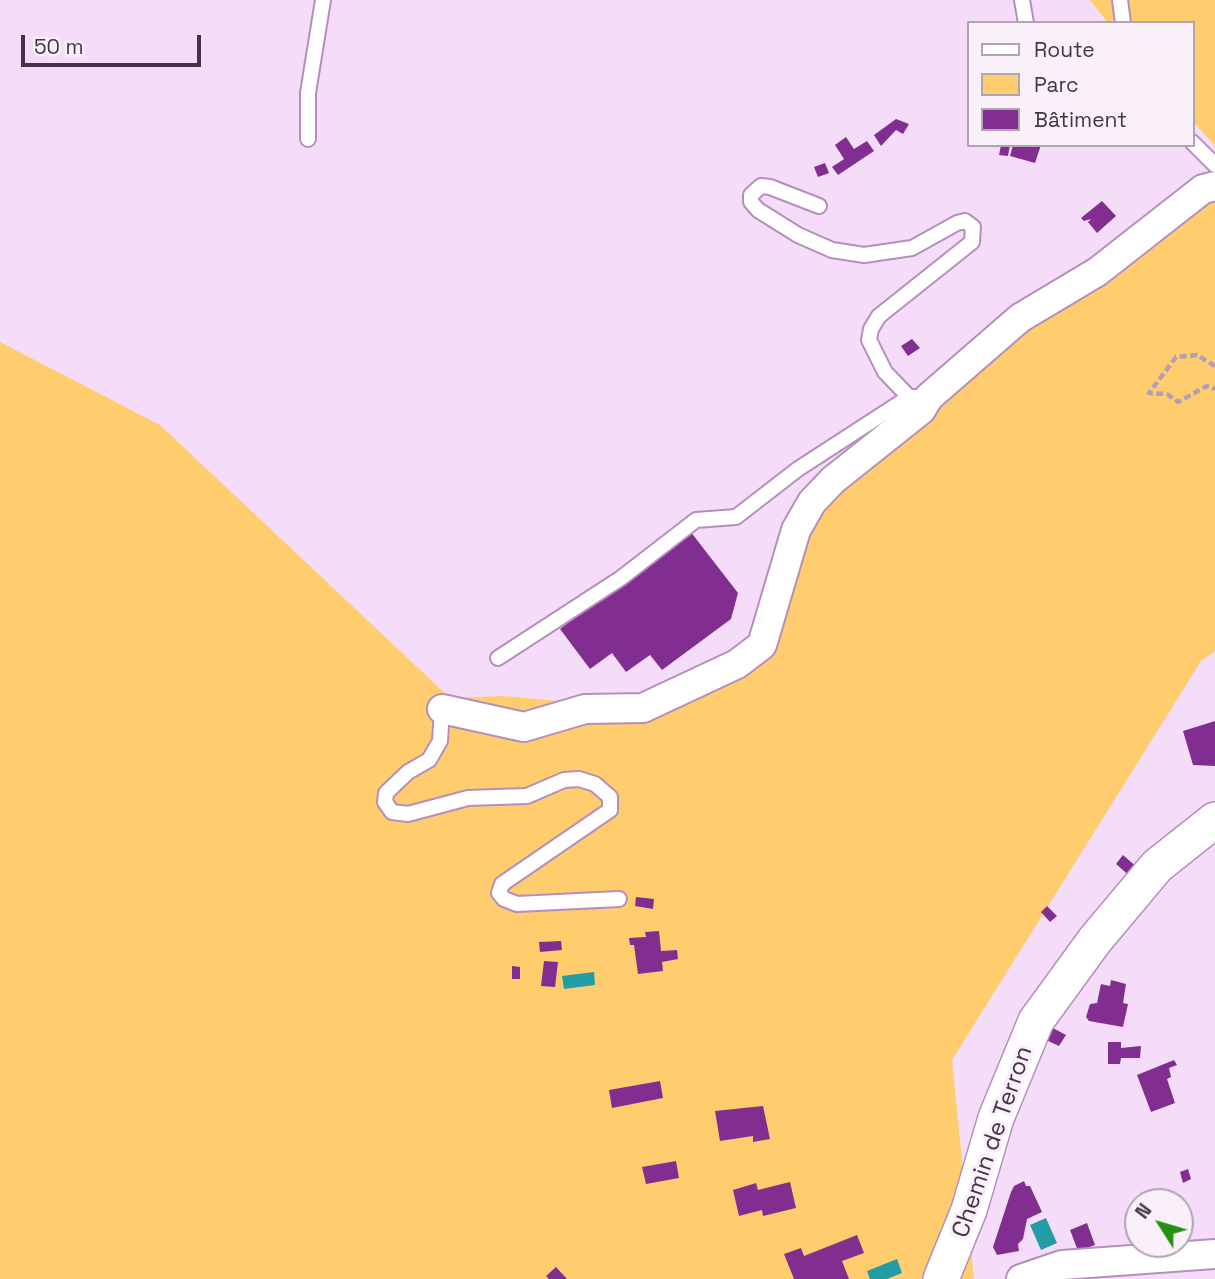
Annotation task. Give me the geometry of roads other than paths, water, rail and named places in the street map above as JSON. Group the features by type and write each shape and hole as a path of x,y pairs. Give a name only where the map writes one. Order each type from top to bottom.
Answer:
{"street":[{"path":"442,709 524,727 585,709 643,708 737,664 762,645 796,530 812,502 862,455 921,410 919,397 1020,318 1097,272 1203,189 1215,186"},
{"name":"Chemin de Terron","path":"941,1279 969,1210 996,1118 1036,1021 1095,940 1157,866 1215,820"},
{"path":"1021,1279 1062,1265 1215,1254"}],"lane":[{"path":"308,139 308,93 323,0"},
{"path":"1022,0 1026,21"},
{"path":"1120,0 1123,21"},
{"path":"1194,144 1215,165"},
{"path":"498,658 621,578 696,520 736,517 798,469 919,397 885,372 869,340 871,329 879,316 972,242 973,227 965,221 957,223 912,248 863,254 832,250 798,235 758,210 751,202 751,195 761,186 770,187 819,205"},
{"path":"442,709 440,741 429,760 408,772 386,793 385,802 392,812 408,814 478,797 527,796 564,780 579,779 595,784 610,797 610,810 502,884 499,892 504,899 517,904 619,899"}]}
